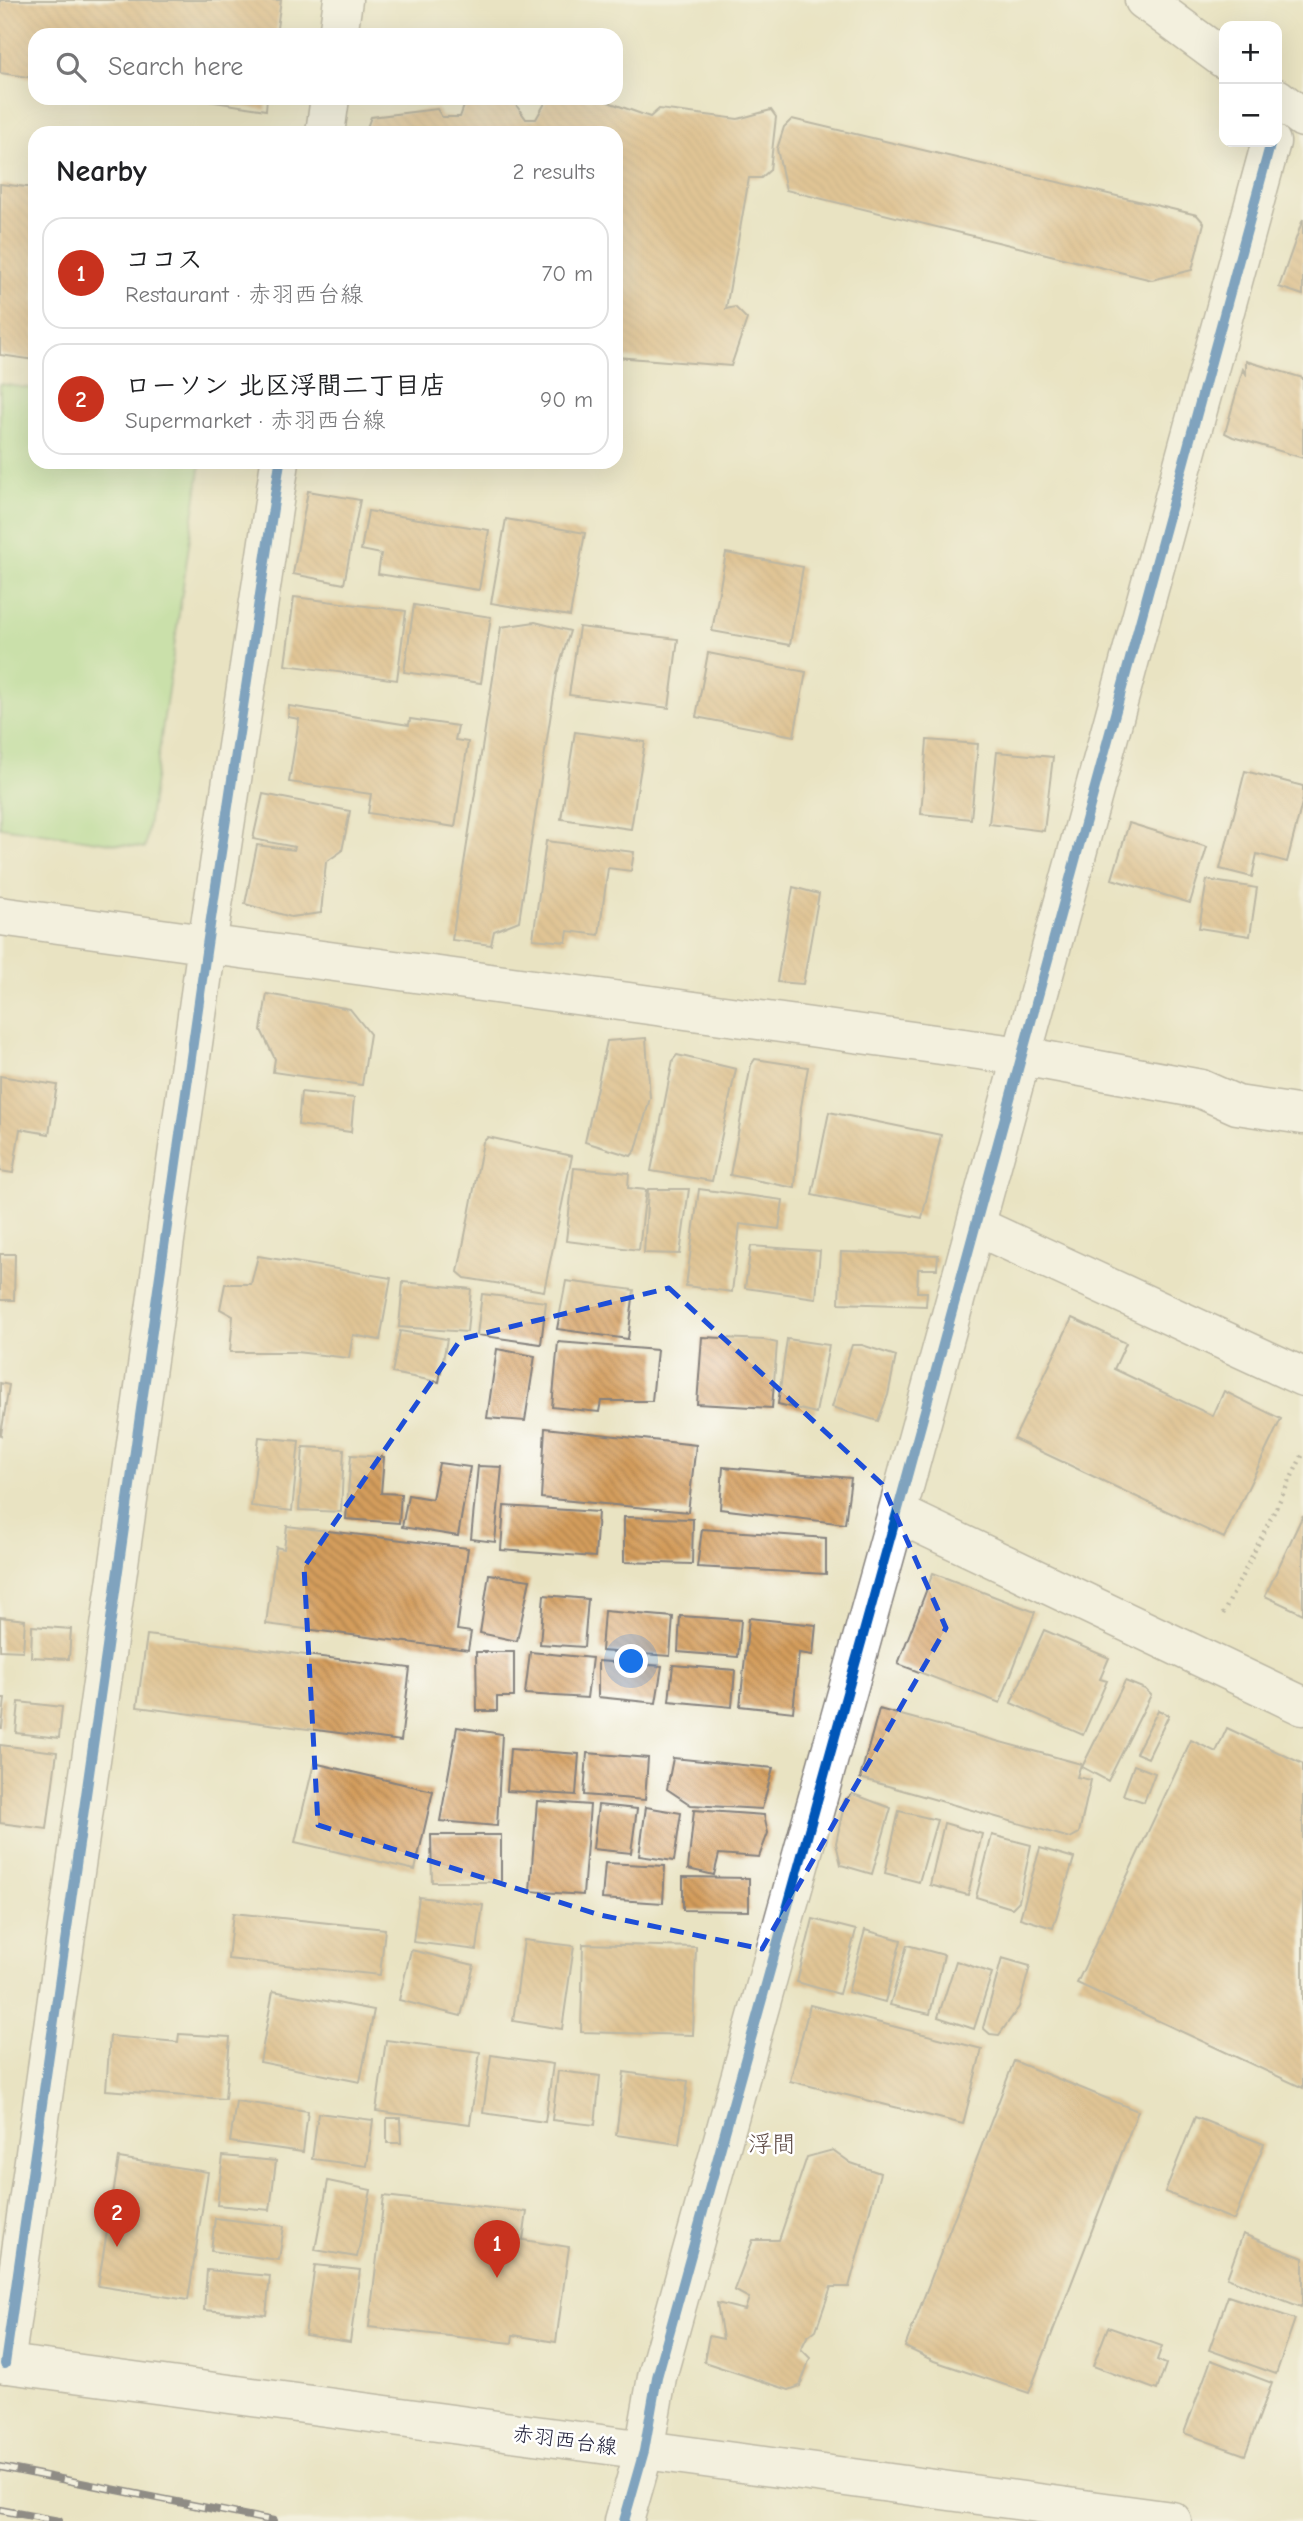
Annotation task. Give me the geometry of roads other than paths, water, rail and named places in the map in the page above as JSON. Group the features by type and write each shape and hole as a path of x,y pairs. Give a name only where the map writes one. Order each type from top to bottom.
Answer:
{"street":[{"path":"339,28 343,0"},
{"path":"1144,0 1219,55"},
{"path":"326,126 329,105"},
{"path":"624,2521 644,2451 657,2377 976,1226 1270,147"},
{"path":"3,2364 279,469"},
{"path":"0,916 1022,1056 1200,1089 1237,1105 1303,1115"},
{"path":"976,1226 1303,1377"},
{"path":"897,1513 1303,1706"},
{"name":"赤羽西台線","path":"3,2364 1172,2521"}],"railway":[{"path":"0,2467 274,2521"},
{"path":"0,2510 59,2521"}],"place":[{"name":"ローソン 北区浮間二丁目店","path":"117,2247"},
{"name":"ココス","path":"497,2278"}],"district":[{"name":"浮間","path":"772,2144"}]}
